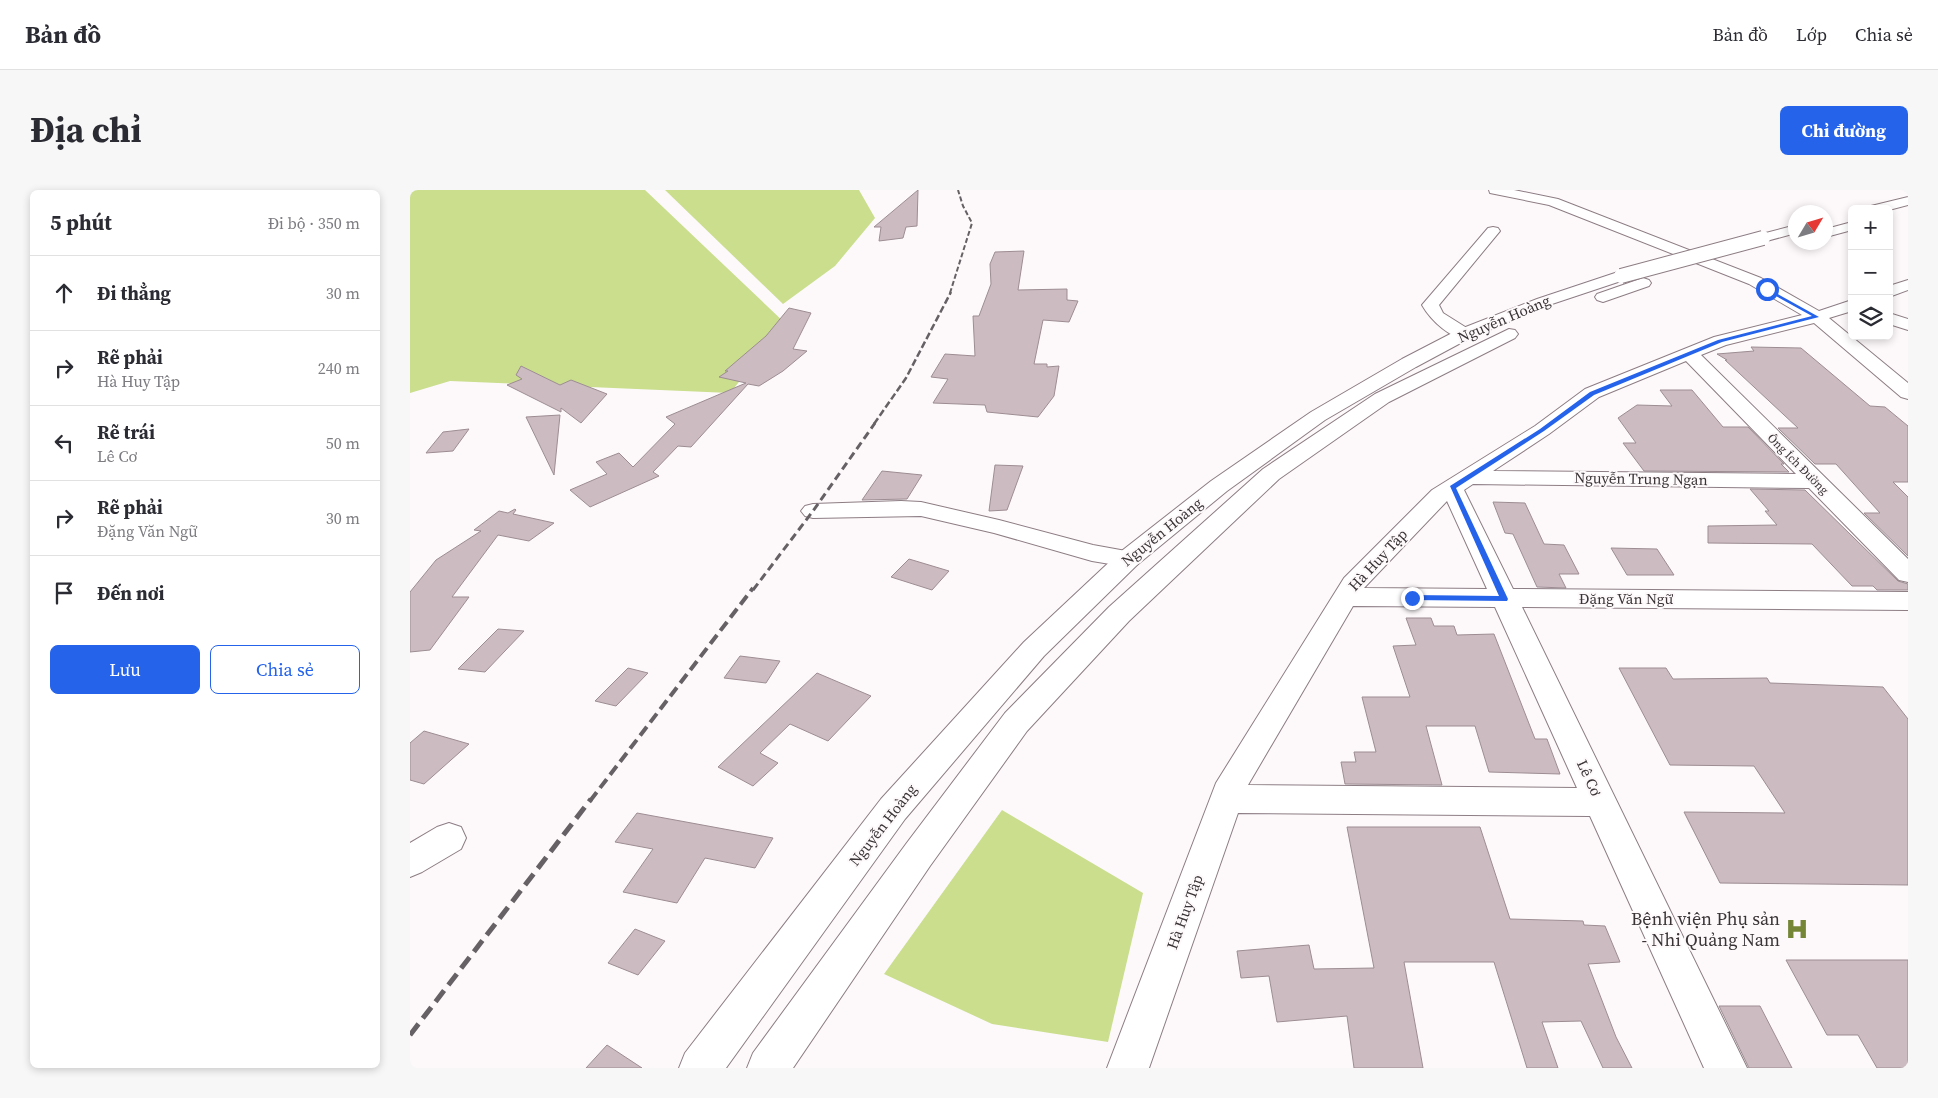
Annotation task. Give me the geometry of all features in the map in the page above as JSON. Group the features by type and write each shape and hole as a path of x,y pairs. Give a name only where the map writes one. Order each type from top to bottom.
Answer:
{"main road":[{"path":"1494,196 1527,193 1539,205 1635,238 1743,284 1767,289 1817,317 1908,394"},
{"path":"1892,205 1908,201"},
{"path":"1893,214 1908,210"},
{"path":"1833,220 1848,216"},
{"path":"1833,231 1848,227"},
{"path":"1464,334 1437,316 1430,305 1492,231"},
{"name":"Nguyễn Hoàng","path":"768,1068 918,855 1016,722 1119,614 1271,474 1382,398 1492,342 1632,280 1788,231"},
{"name":"Nguyễn Hoàng","path":"700,1068 894,809 1034,649 1128,559 1219,486 1318,416 1408,363 1464,334 1543,302 1788,243"},
{"path":"1893,291 1908,285"},
{"path":"1817,317 1848,306"},
{"name":"Hà Huy Tập","path":"1128,1068 1232,783 1353,584 1440,495 1542,430 1592,394 1720,341 1817,317"},
{"path":"1893,319 1908,325"},
{"name":"Ông Ích Đường","path":"1689,354 1908,574"},
{"name":"Nguyễn Trung Ngạn","path":"1459,482 1816,482"},
{"name":"Lê Cơ","path":"1459,482 1504,599 1726,1068"},
{"path":"813,511 921,509 999,527 1092,553 1128,559"},
{"name":"Đặng Văn Ngữ","path":"1344,597 1908,601"},
{"path":"1226,799 1600,802"},
{"path":"410,861 449,838"}],"green space":[{"path":"410,190 645,190 786,324 730,393 450,381 410,393"},
{"path":"665,190 859,190 875,218 835,266 783,304"},
{"path":"1002,810 1143,893 1108,1042 992,1024 884,974"}],"building":[{"path":"918,190 917,226 906,227 903,238 879,241 881,227 874,227"},
{"path":"1024,251 1018,290 1067,289 1067,300 1078,301 1069,322 1043,320 1034,364 1047,364 1047,367 1059,366 1054,396 1038,417 987,412 985,405 933,403 948,379 931,377 945,354 975,356 973,316 979,316 991,284 990,264 995,252"},
{"path":"789,308 811,313 793,349 807,351 783,371 759,386 748,384 691,447 678,446 653,472 659,476 590,507 570,490 607,474 596,462 619,453 633,467 675,424 666,417 746,383 719,377 766,336"},
{"path":"1751,347 1801,348 1870,406 1885,407 1908,426 1908,482 1893,482 1908,497 1908,556 1864,513 1880,513 1836,464 1815,464 1778,428 1798,428 1725,360 1727,360 1717,354 1754,351"},
{"path":"521,366 560,385 571,380 607,394 581,423 561,408 561,412 507,385 522,379 516,375"},
{"path":"1660,390 1692,390 1723,427 1748,427 1784,464 1781,464 1789,472 1644,471 1623,443 1636,443 1618,418 1637,405 1672,406"},
{"path":"560,415 554,475 526,417"},
{"path":"469,429 453,451 426,453 443,432"},
{"path":"995,465 1023,466 1007,510 989,511"},
{"path":"882,471 922,475 907,499 862,500"},
{"path":"1750,489 1805,490 1898,581 1908,584 1908,590 1877,590 1873,586 1852,586 1812,544 1708,543 1708,526 1777,525 1765,511 1769,511"},
{"path":"1493,502 1525,503 1544,544 1564,545 1579,574 1559,574 1566,588 1537,587 1513,534 1505,533"},
{"path":"515,509 513,514 554,523 529,541 498,535 452,597 469,597 430,650 410,652 410,592 436,560 481,531 474,530 499,511 508,513"},
{"path":"1611,548 1657,549 1674,575 1627,575"},
{"path":"909,559 949,571 932,590 891,577"},
{"path":"1406,618 1431,618 1434,626 1454,626 1457,635 1494,634 1535,739 1547,739 1560,774 1489,772 1475,726 1426,726 1442,785 1345,784 1341,762 1356,762 1354,752 1376,752 1362,697 1410,697 1393,646 1416,645"},
{"path":"498,629 524,631 485,672 458,669"},
{"path":"740,656 780,661 766,683 724,678"},
{"path":"628,668 648,673 616,706 595,701"},
{"path":"1619,668 1666,668 1673,679 1767,678 1770,683 1883,687 1908,719 1908,885 1720,883 1684,812 1785,813 1754,766 1670,765"},
{"path":"817,673 871,696 828,741 790,724 760,753 778,763 753,786 718,767"},
{"path":"424,731 469,744 424,784 410,780 410,743"},
{"path":"637,813 773,838 755,868 705,858 677,903 623,892 653,849 615,842"},
{"path":"1347,827 1480,827 1510,919 1583,921 1584,925 1605,926 1620,962 1588,964 1616,1037 1632,1068 1603,1068 1581,1021 1542,1022 1558,1068 1527,1068 1494,962 1404,962 1423,1068 1354,1068 1347,1016 1277,1022 1269,976 1241,978 1237,951 1309,945 1314,969 1374,968"},
{"path":"635,929 665,941 638,975 608,963"},
{"path":"1786,960 1908,960 1908,1068 1877,1068 1858,1035 1827,1035"},
{"path":"1719,1006 1760,1006 1792,1068 1749,1068"},
{"path":"607,1045 642,1068 586,1068"}],"railway":[{"path":"950,293 972,223 963,206 958,190"},
{"path":"874,424 906,378 951,292"},
{"path":"753,590 813,511 875,423"},
{"path":"590,801 753,588"},
{"path":"410,1035 591,799"}],"place":[{"name":"Bệnh viện Phụ sản - Nhi Quảng Nam","path":"1797,929"}],"route":[{"path":"1412,598 1504,599 1452,488 1542,430 1592,394 1720,341 1817,317 1767,289"}]}
